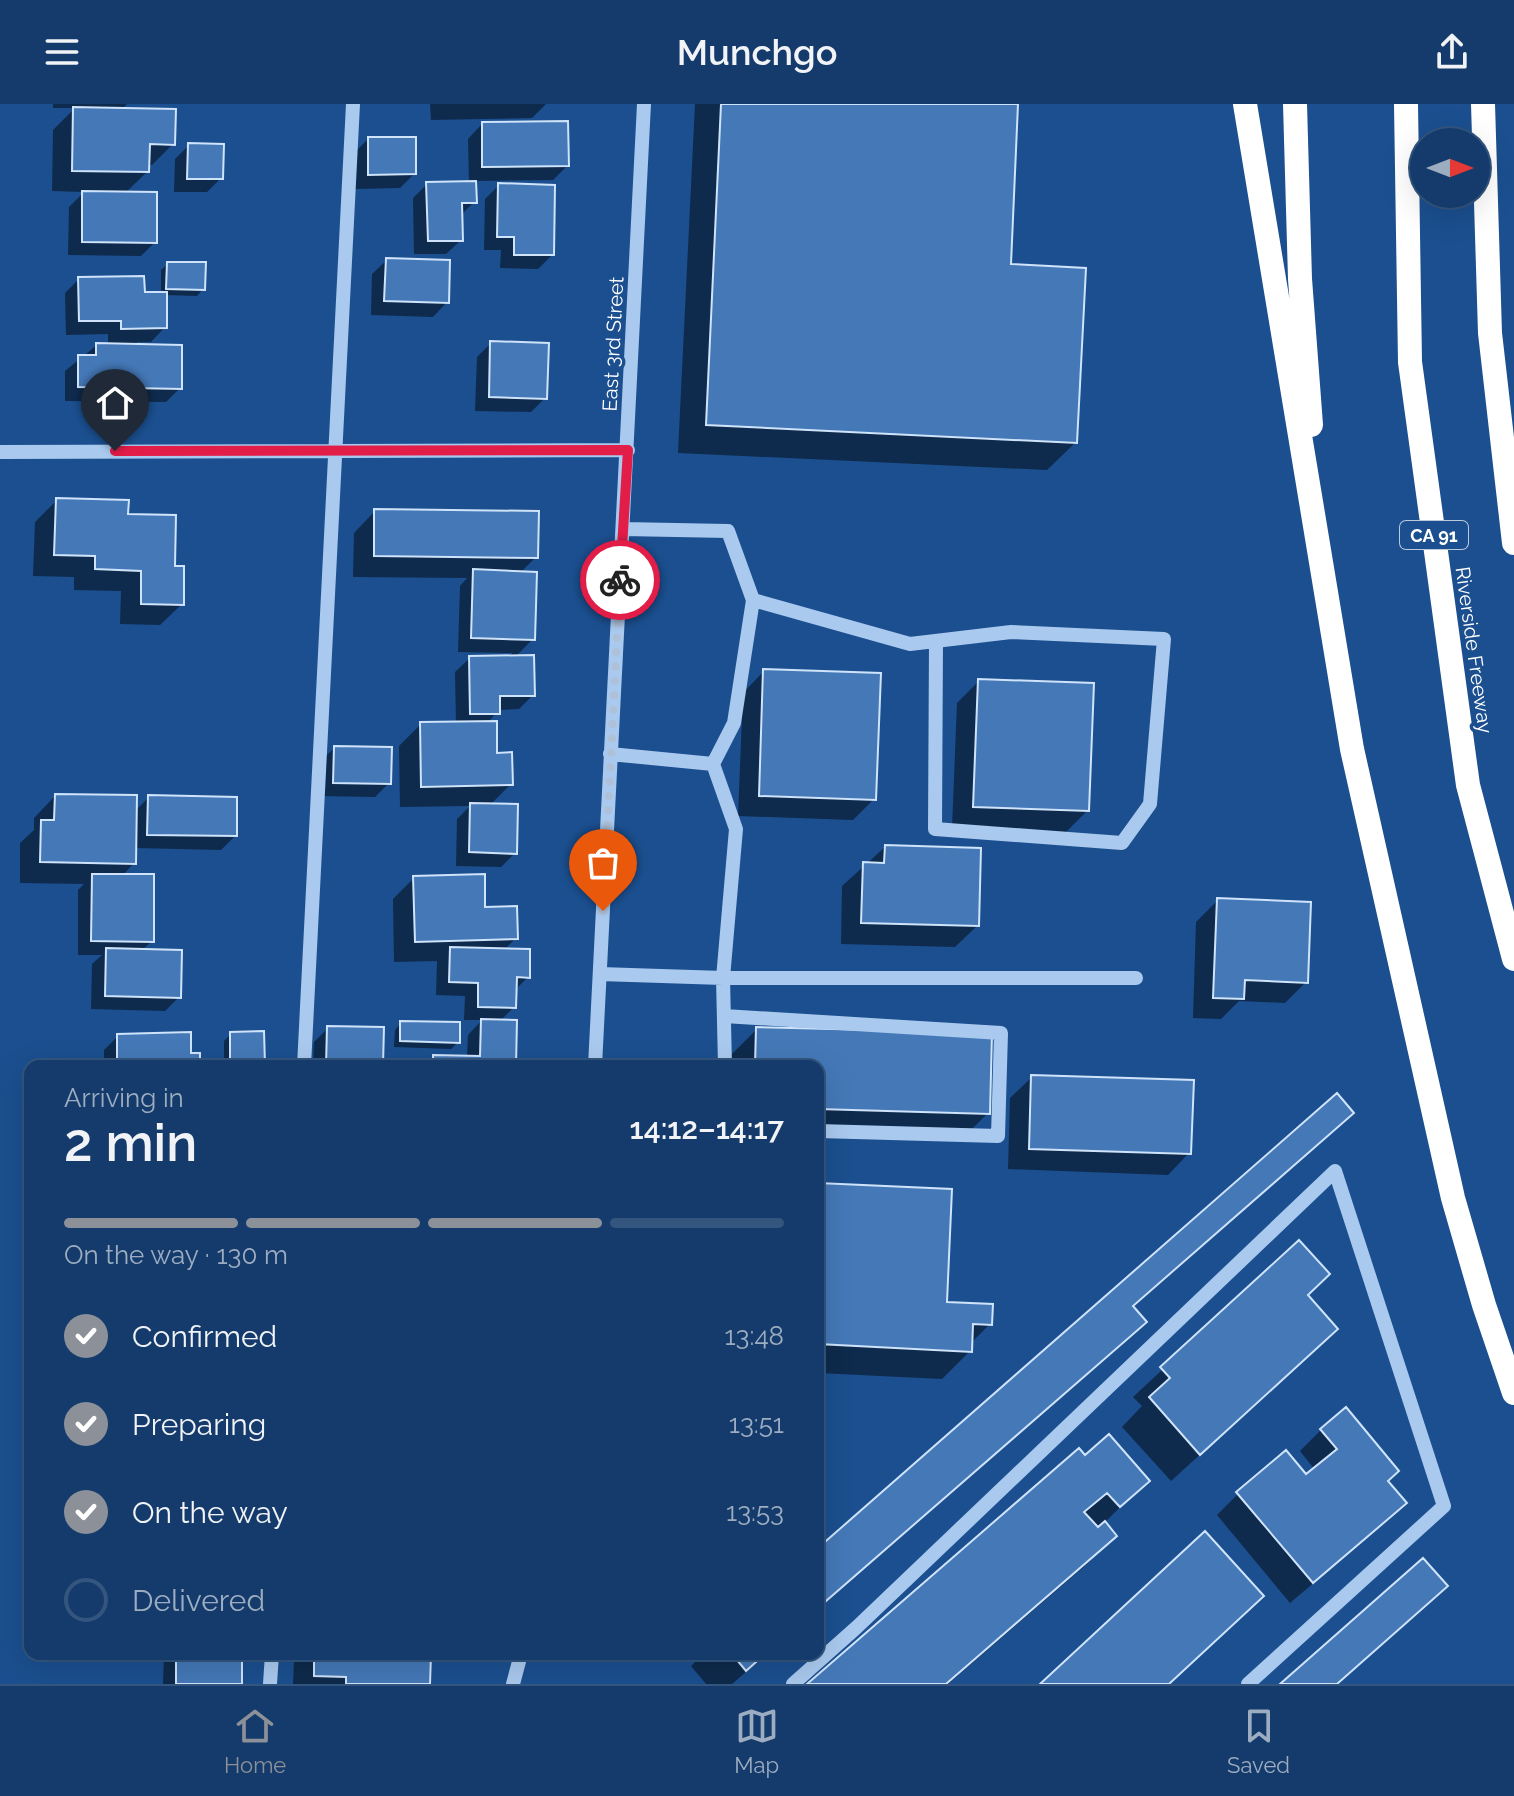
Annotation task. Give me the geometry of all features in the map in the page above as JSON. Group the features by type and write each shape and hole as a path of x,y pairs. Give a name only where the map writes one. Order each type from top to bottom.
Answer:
{"highway":[{"path":"1245,104 1352,749 1453,1198 1514,1393"},
{"path":"1295,104 1300,279 1325,594"},
{"name":"Riverside Freeway","path":"1406,104 1410,362 1468,785 1514,959"},
{"path":"1483,104 1490,333 1514,543"}],"street":[{"path":"304,1060 353,104"},
{"name":"East 3rd Street","path":"595,1060 644,104"},
{"path":"0,452 628,450"},
{"path":"623,529 728,531 753,600 734,723 713,764 736,829 723,978 725,1060"},
{"path":"753,600 910,644 1011,632 1164,639 1150,804 1122,843 935,829 936,641"},
{"path":"610,754 713,764"},
{"path":"600,974 723,978 1136,978"},
{"path":"724,1016 1001,1033 998,1136 824,1131"},
{"path":"824,1656 1335,1171 1444,1506 1248,1684"},
{"path":"270,1684 272,1660"},
{"path":"513,1684 519,1660"},
{"path":"793,1684 820,1660"}],"building":[{"path":"721,104 1018,104 1011,264 1086,268 1077,443 706,425"},
{"path":"73,107 176,109 175,145 150,144 149,172 72,171"},
{"path":"568,121 569,166 482,167 482,122"},
{"path":"368,137 416,137 416,174 368,175"},
{"path":"188,143 224,144 223,179 187,179"},
{"path":"476,181 477,203 462,203 463,241 428,241 426,182"},
{"path":"498,183 555,185 554,255 514,255 514,237 497,237"},
{"path":"82,191 157,192 157,243 82,242"},
{"path":"386,258 450,260 449,303 384,301"},
{"path":"167,262 206,262 205,290 166,289"},
{"path":"144,276 145,292 167,292 167,328 121,329 121,321 79,321 78,277"},
{"path":"490,341 549,343 547,399 489,397"},
{"path":"96,343 182,345 182,389 78,387 78,355 96,355"},
{"path":"56,498 129,500 128,514 176,515 175,566 184,566 184,605 141,604 141,571 95,569 95,556 54,555"},
{"path":"374,509 539,511 538,558 374,556"},
{"path":"473,569 537,572 535,640 471,638"},
{"path":"534,655 535,696 500,696 500,714 470,714 469,656"},
{"path":"763,669 881,673 876,800 759,796"},
{"path":"978,679 1094,683 1089,811 973,807"},
{"path":"497,721 497,753 512,752 513,785 421,787 420,722"},
{"path":"334,746 392,747 391,784 333,783"},
{"path":"55,794 137,795 136,864 40,862 41,820 54,820"},
{"path":"148,795 237,797 237,836 147,835"},
{"path":"470,803 518,804 517,854 469,852"},
{"path":"885,845 981,848 979,926 861,923 863,862 884,863"},
{"path":"92,874 154,874 154,942 91,941"},
{"path":"485,874 485,907 517,906 518,939 415,942 413,876"},
{"path":"1217,898 1311,902 1308,983 1245,980 1244,999 1213,998"},
{"path":"450,947 530,949 530,978 517,977 516,1008 478,1007 478,983 449,982"},
{"path":"106,948 182,950 181,998 105,996"},
{"path":"481,1019 517,1020 516,1060 433,1060 433,1055 480,1056"},
{"path":"400,1021 460,1022 460,1043 400,1041"},
{"path":"327,1026 384,1027 383,1060 326,1060"},
{"path":"756,1027 992,1033 990,1114 824,1109 824,1060 755,1060"},
{"path":"264,1031 265,1060 230,1060 230,1032"},
{"path":"191,1032 191,1053 200,1053 200,1060 117,1060 117,1034"},
{"path":"1031,1075 1194,1080 1191,1154 1029,1149"},
{"path":"1337,1093 1354,1113 1133,1306 1147,1322 824,1603 824,1543"},
{"path":"824,1183 952,1189 947,1302 993,1304 992,1325 973,1324 972,1352 824,1344"},
{"path":"1299,1240 1330,1274 1308,1295 1338,1329 1200,1455 1149,1397 1170,1378 1160,1367"},
{"path":"1346,1407 1399,1471 1388,1481 1407,1503 1313,1583 1236,1492 1286,1450 1306,1474 1337,1449 1320,1429"},
{"path":"1109,1434 1150,1481 1120,1507 1107,1493 1084,1512 1098,1527 1105,1521 1117,1536 946,1684 807,1684 1079,1448 1085,1455"},
{"path":"1205,1531 1264,1596 1169,1684 1040,1684"},
{"path":"1423,1558 1448,1586 1337,1684 1280,1684"},
{"path":"176,1660 242,1660 242,1684 176,1684"},
{"path":"314,1660 431,1660 430,1684 346,1684 346,1677 314,1676"},
{"path":"737,1660 758,1660 746,1671"}],"way so far":[{"path":"603,911 620,580"}],"route":[{"path":"115,451 628,450 620,580"}]}
